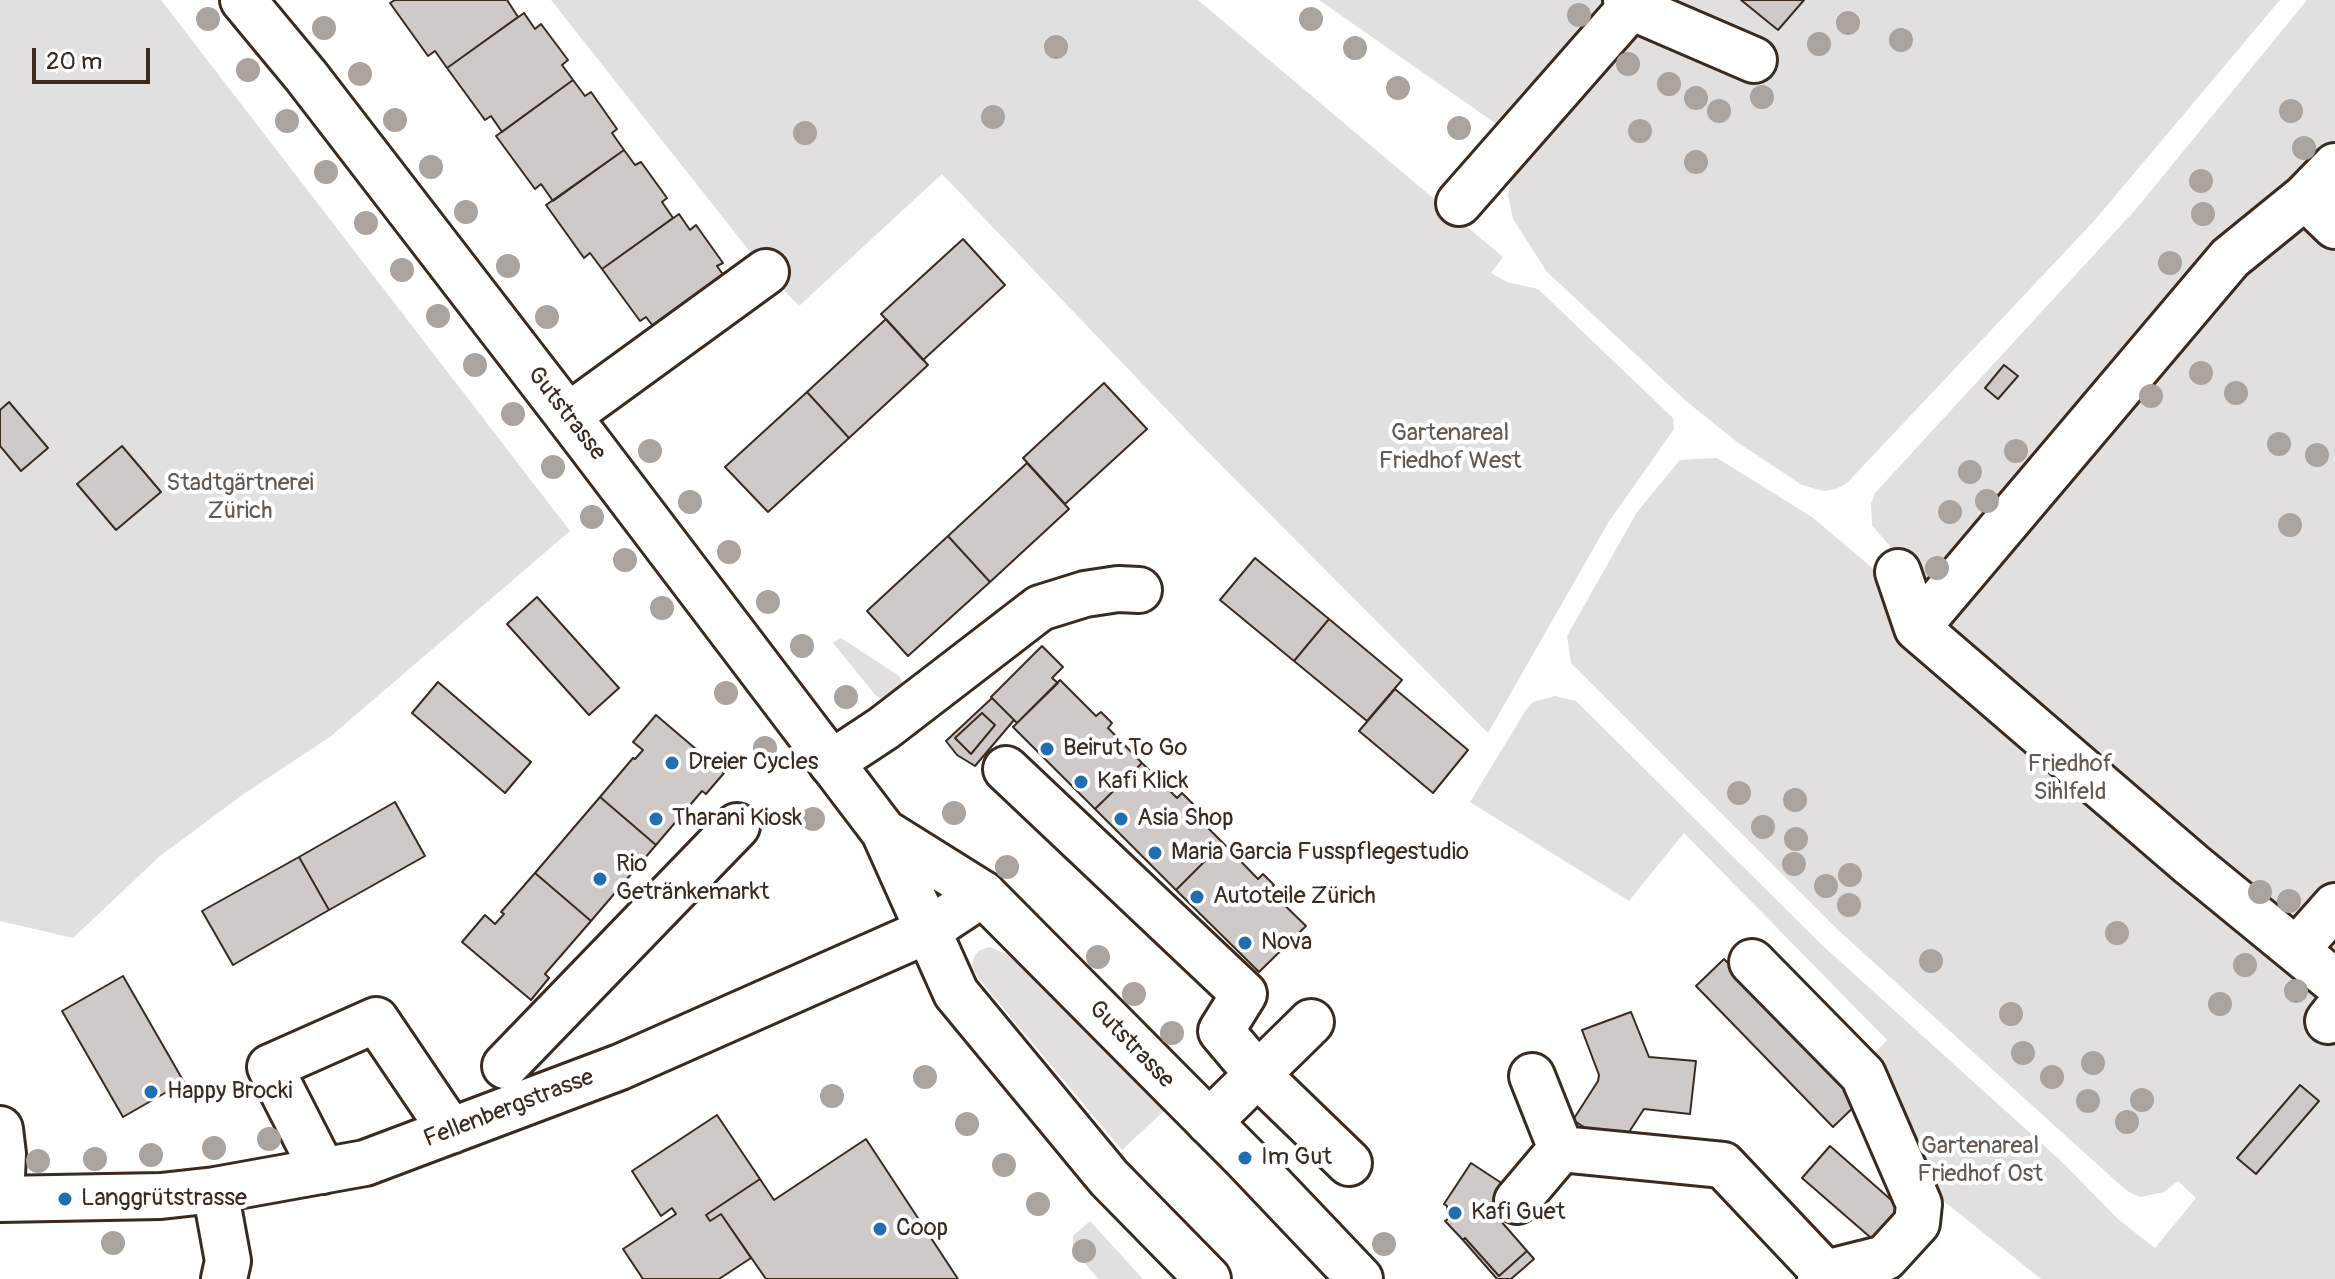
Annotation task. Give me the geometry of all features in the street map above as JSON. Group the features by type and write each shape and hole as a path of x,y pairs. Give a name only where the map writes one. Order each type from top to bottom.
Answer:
{"main road":[{"name":"Gutstrasse","path":"243,0 306,76 568,416 884,832 956,993 1109,1178 1208,1279"},
{"path":"1459,203 1628,4 1754,60"},
{"path":"1917,628 2230,258 2320,212 2335,166"},
{"path":"568,416 766,272"},
{"path":"1898,572 1917,628 2191,864 2296,950 2333,1005"},
{"path":"831,763 884,728 1040,608 1085,594 1118,589 1139,590"},
{"path":"1006,769 1244,994 1221,1031 1259,1076 1349,1163"},
{"path":"505,1066 737,826"},
{"name":"Gutstrasse","path":"884,832 983,894 1360,1279"},
{"name":"Fellenbergstrasse","path":"0,1199 161,1196 215,1190 365,1163 620,1067 927,931 983,894"},
{"path":"2296,950 2335,906"},
{"path":"1561,1149 1723,1165 1822,1276 1885,1258 1917,1223 1919,1204 1863,1075 1752,962"},
{"path":"323,1171 270,1067 376,1020 451,1131"},
{"path":"1209,1122 1311,1022"},
{"path":"1532,1076 1561,1149"},
{"path":"0,1129 3,1154 0,1199"},
{"path":"1517,1201 1561,1149"},
{"path":"215,1190 228,1261 224,1279"}],"green space":[{"name":"Stadtgärtnerei Zürich","path":"0,0 161,0 570,531 330,737 245,793 160,856 73,938 0,921"},
{"name":"Gartenareal Friedhof West","path":"551,0 1198,0 1503,257 1491,273 1507,282 1538,289 1673,418 1674,429 1608,523 1488,733 1195,439 942,174 799,306 766,272"},
{"path":"1319,0 2280,0 2094,221 1847,483 1824,491 1802,485 1737,442 1686,401 1547,272 1513,219 1508,195 1512,171 1505,130"},
{"name":"Friedhof Sihlfeld","path":"2307,0 2335,0 2335,1279 2041,1279 1926,1187 1873,1055 1887,1040 1684,833 1629,901 1470,802 1533,702 1555,696 1576,701 1822,945 2061,1161 2119,1220 2155,1248 2196,1198 2178,1181 2164,1192 2141,1197 2118,1183 1838,930 1571,663 1567,636 1637,512 1680,460 1717,458 1812,517 1889,582 1905,564 1872,525 1871,504 1875,493 2136,209"},
{"path":"841,638 899,676 907,692 887,701 876,696 833,643"},
{"path":"990,947 1019,960 1166,1109 1122,1150 978,978 972,966 974,956"},
{"path":"1090,1221 1143,1279 1099,1279 1073,1251 1073,1236"}],"building":[{"path":"395,0 507,0 518,17 447,68 435,51 428,56 390,3"},
{"path":"1741,0 1804,0 1778,30"},
{"path":"524,13 535,29 541,24 568,60 562,65 573,80 502,132 491,116 485,120 447,68"},
{"path":"573,80 585,96 591,92 617,129 612,133 624,150 553,201 541,184 535,189 496,136"},
{"path":"624,150 635,165 641,162 667,198 662,202 673,218 602,269 590,253 584,258 546,205"},
{"path":"679,214 690,230 696,225 723,263 717,266 729,283 659,334 646,317 640,321 602,269"},
{"path":"963,239 1005,285 923,360 881,314"},
{"path":"886,319 928,365 849,438 807,392"},
{"path":"2004,365 2018,376 1998,399 1985,388"},
{"path":"1104,383 1147,429 1065,504 1023,458"},
{"path":"807,392 849,438 768,512 725,467"},
{"path":"9,402 48,448 21,471 0,446 0,410"},
{"path":"122,446 161,492 116,530 77,484"},
{"path":"1027,463 1069,509 990,582 948,536"},
{"path":"948,536 990,582 908,656 867,611"},
{"path":"1255,558 1329,619 1294,661 1220,600"},
{"path":"537,597 619,688 589,715 507,624"},
{"path":"1329,619 1402,680 1367,721 1294,661"},
{"path":"1042,646 1063,667 1052,678 1058,683 1017,723 991,697"},
{"path":"1060,680 1096,716 1101,712 1112,723 1108,728 1142,763 1095,809 1013,727"},
{"path":"438,682 531,762 505,793 412,713"},
{"path":"1395,689 1468,750 1433,793 1359,731"},
{"path":"992,698 1014,720 975,766 957,755 946,741","holes":["982,713 995,725 971,754 955,738"]},
{"path":"982,713 995,725 971,754 955,738"},
{"path":"656,715 724,773 706,794 702,791 656,845 600,797 643,750 633,742"},
{"path":"1142,763 1177,798 1182,793 1193,804 1189,809 1223,843 1176,890 1095,809"},
{"path":"600,797 656,845 591,921 535,873"},
{"path":"395,802 425,856 329,910 299,857"},
{"path":"1223,843 1258,879 1263,874 1274,885 1269,890 1306,926 1259,972 1176,890"},
{"path":"299,857 329,910 233,965 202,911"},
{"path":"535,873 591,921 545,974 549,978 531,1000 462,942 485,915 495,924 504,914 501,912"},
{"path":"1724,959 1861,1100 1833,1127 1696,986"},
{"path":"123,976 184,1082 123,1117 62,1011"},
{"path":"1631,1012 1649,1057 1696,1061 1690,1114 1644,1109 1618,1149 1573,1120 1599,1075 1582,1030"},
{"path":"2300,1085 2319,1101 2256,1174 2237,1158"},
{"path":"717,1115 760,1179 706,1215 710,1221 721,1214 751,1258 719,1279 643,1279 623,1249 676,1214 672,1208 661,1216 632,1171"},
{"path":"866,1139 958,1279 766,1279 721,1214 710,1221 706,1215 760,1179 774,1200"},
{"path":"1830,1146 1906,1213 1878,1244 1802,1178"},
{"path":"1471,1163 1506,1186 1493,1206 1493,1212 1527,1251 1499,1276 1445,1221 1448,1219 1444,1204"},
{"path":"1465,1238 1499,1276 1527,1251 1534,1259 1511,1279 1497,1279 1463,1240"}],"place":[{"name":"Beirut To Go","path":"1047,749"},
{"name":"Dreier Cycles","path":"672,763"},
{"name":"Kafi Klick","path":"1081,782"},
{"name":"Tharani Kiosk","path":"656,819"},
{"name":"Asia Shop","path":"1121,819"},
{"name":"Maria Garcia Fusspflegestudio","path":"1155,853"},
{"name":"Rio Getränkemarkt","path":"600,879"},
{"name":"Autoteile Zürich","path":"1197,897"},
{"name":"Nova","path":"1245,943"},
{"name":"Happy Brocki","path":"151,1092"},
{"name":"Im Gut","path":"1245,1158"},
{"name":"Langgrütstrasse","path":"65,1199"},
{"name":"Kafi Guet","path":"1455,1213"},
{"name":"Coop","path":"880,1229"}],"park label":[{"name":"Gartenareal Friedhof Ost","path":"1980,1161"}]}
